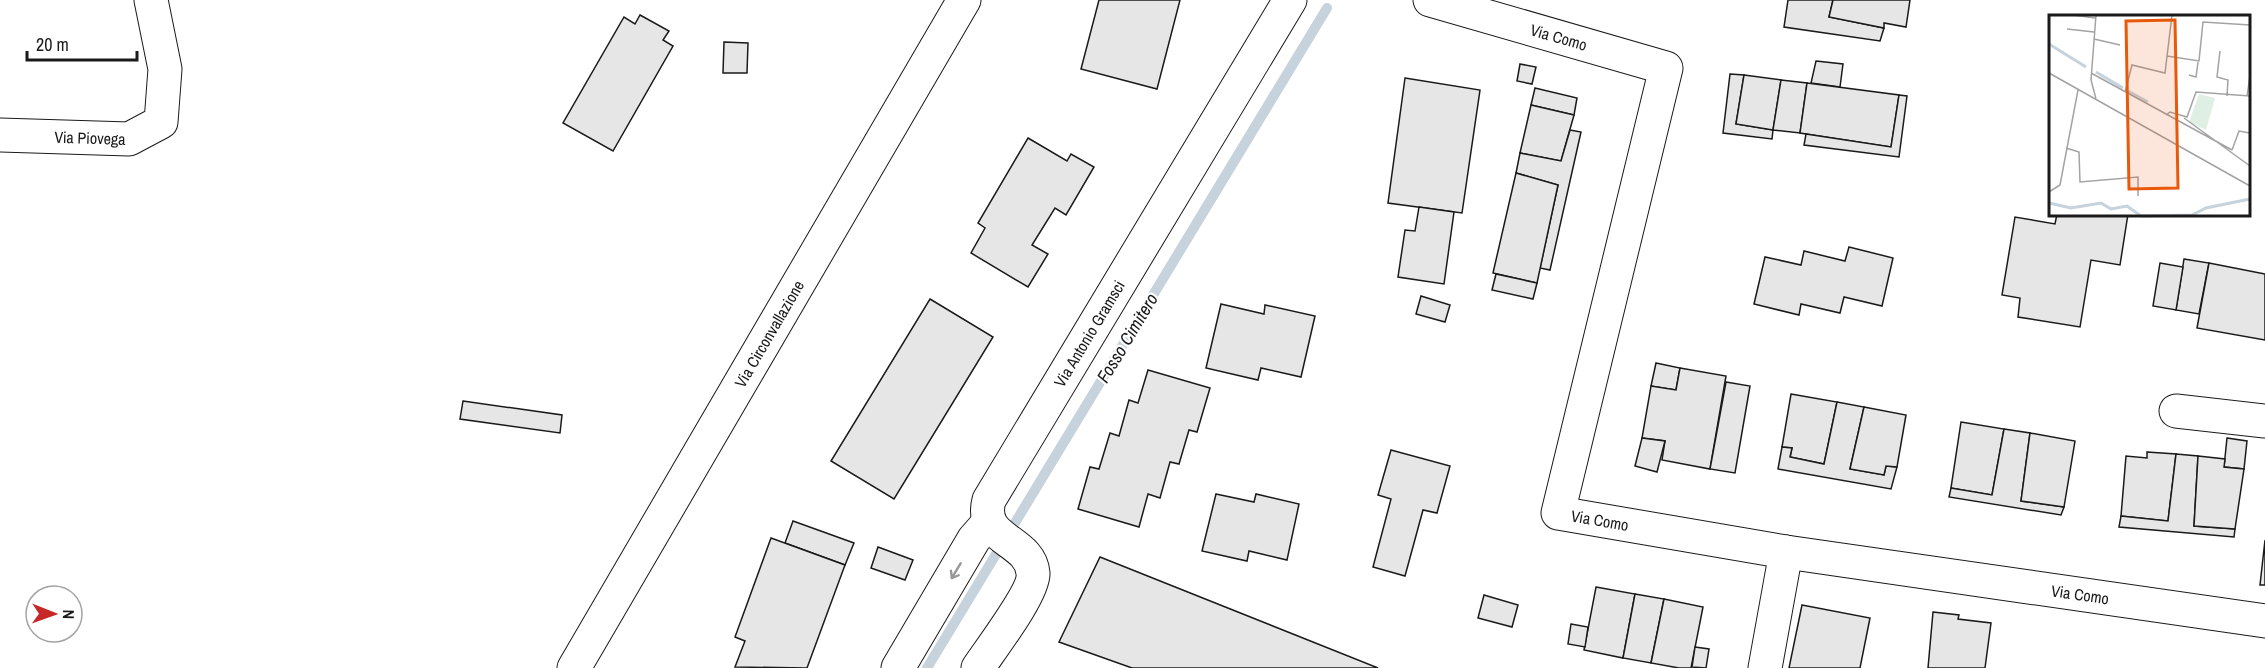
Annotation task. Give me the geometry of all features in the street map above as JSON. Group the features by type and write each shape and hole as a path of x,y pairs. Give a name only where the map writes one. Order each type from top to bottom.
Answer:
{"street":[{"name":"Via Piovega","path":"0,135 129,139 161,122 165,69 151,0"},
{"name":"Via Circonvallazione","path":"574,668 964,0"},
{"name":"Via Antonio Gramsci","path":"992,526 986,512 989,500 1290,0"},
{"name":"Via Como","path":"1430,0 1666,68 1558,513 1786,552 2265,621"},
{"path":"2176,411 2265,421"},
{"path":"898,668 974,539 992,526 1027,556 1033,574 1029,590 978,668"},
{"path":"1765,668 1786,552"}],"building":[{"path":"1099,0 1180,0 1157,89 1081,69"},
{"path":"1788,0 1833,0 1829,17 1884,28 1880,41 1784,27"},
{"path":"1833,0 1910,0 1906,27 1884,23 1884,28 1829,17"},
{"path":"640,15 669,31 663,40 673,46 613,151 563,123 624,17 635,24"},
{"path":"724,42 748,43 747,73 723,73"},
{"path":"1816,61 1843,64 1840,87 1811,83"},
{"path":"1520,64 1536,67 1532,84 1517,81"},
{"path":"1730,74 1744,75 1736,124 1773,130 1772,139 1723,133"},
{"path":"1744,75 1781,80 1773,130 1736,124"},
{"path":"1405,78 1480,90 1462,213 1388,203"},
{"path":"1781,80 1807,83 1800,133 1773,130"},
{"path":"1807,83 1899,95 1891,147 1800,133"},
{"path":"1535,88 1577,98 1574,115 1531,105"},
{"path":"1899,95 1907,96 1899,157 1804,145 1806,134 1891,147"},
{"path":"1531,105 1574,115 1561,161 1520,153"},
{"path":"1570,130 1581,132 1550,270 1540,268 1558,185 1516,173 1520,153 1561,161"},
{"path":"1028,138 1067,161 1071,154 1094,167 1066,215 1055,208 1032,245 1048,254 1028,287 971,253 985,228 978,223"},
{"path":"1516,173 1558,185 1537,283 1493,273"},
{"path":"1419,207 1454,212 1444,284 1398,277 1405,230 1415,231"},
{"path":"2057,216 2128,216 2120,265 2091,260 2080,327 2018,317 2020,298 2002,295 2015,217 2055,224"},
{"path":"1849,247 1893,258 1882,306 1844,297 1840,313 1801,304 1799,315 1754,304 1765,257 1801,265 1804,251 1845,261"},
{"path":"2184,259 2209,263 2199,314 2176,310"},
{"path":"2160,263 2183,267 2176,310 2153,306"},
{"path":"2209,263 2265,274 2265,340 2197,328"},
{"path":"1496,274 1537,283 1533,299 1492,290"},
{"path":"1421,296 1450,305 1445,322 1416,314"},
{"path":"930,299 993,337 894,499 831,461"},
{"path":"1221,304 1264,314 1265,305 1315,316 1301,377 1261,368 1258,380 1206,368"},
{"path":"1656,363 1680,368 1676,390 1651,386"},
{"path":"1680,368 1726,376 1710,469 1662,460 1665,441 1642,438 1651,386 1676,390"},
{"path":"1148,370 1210,388 1197,432 1189,430 1179,464 1170,462 1160,498 1148,494 1139,527 1078,509 1090,467 1099,469 1110,433 1119,436 1129,400 1138,403"},
{"path":"1726,382 1750,386 1735,473 1710,469"},
{"path":"1791,394 1837,402 1824,464 1790,457 1792,448 1782,447"},
{"path":"463,401 562,415 560,433 460,419"},
{"path":"1837,402 1864,407 1850,469 1884,475 1886,466 1897,467 1891,489 1778,469 1782,447 1792,448 1790,457 1824,464"},
{"path":"1864,407 1906,415 1897,467 1886,466 1884,475 1850,469"},
{"path":"1961,422 2004,429 1992,495 1951,488"},
{"path":"2004,429 2030,433 2021,501 2064,507 2061,515 1949,497 1951,488 1992,495"},
{"path":"2030,433 2075,441 2064,507 2021,501"},
{"path":"1642,438 1665,441 1657,472 1635,466"},
{"path":"2227,438 2247,441 2244,469 2224,467"},
{"path":"1391,450 1450,466 1437,513 1423,510 1405,576 1373,567 1391,499 1378,495"},
{"path":"2147,452 2176,454 2168,521 2121,516 2126,456 2147,458"},
{"path":"2176,454 2198,456 2194,526 2235,529 2234,537 2119,527 2121,516 2168,521"},
{"path":"2198,456 2225,459 2224,467 2244,469 2235,529 2194,526"},
{"path":"1216,494 1254,502 1256,494 1299,504 1287,560 1249,551 1247,561 1202,551"},
{"path":"793,521 854,543 845,565 785,543"},
{"path":"771,538 845,565 807,668 735,667 745,641 735,637"},
{"path":"2265,540 2265,585 2260,585"},
{"path":"878,547 913,560 905,580 871,568"},
{"path":"1100,557 1378,668 1132,668 1059,642"},
{"path":"1596,587 1635,594 1623,658 1584,650"},
{"path":"1635,594 1664,599 1651,663 1623,658"},
{"path":"1484,595 1518,605 1512,627 1478,618"},
{"path":"1664,599 1703,607 1691,668 1651,663"},
{"path":"1802,605 1870,618 1860,668 1789,668"},
{"path":"1933,612 1959,615 1958,619 1991,623 1985,668 1928,668"},
{"path":"1571,624 1588,627 1585,647 1568,644"},
{"path":"1695,647 1709,649 1706,668 1692,667"}],"waterway":[{"name":"Fosso Cimitero","path":"927,668 1327,8"}]}
